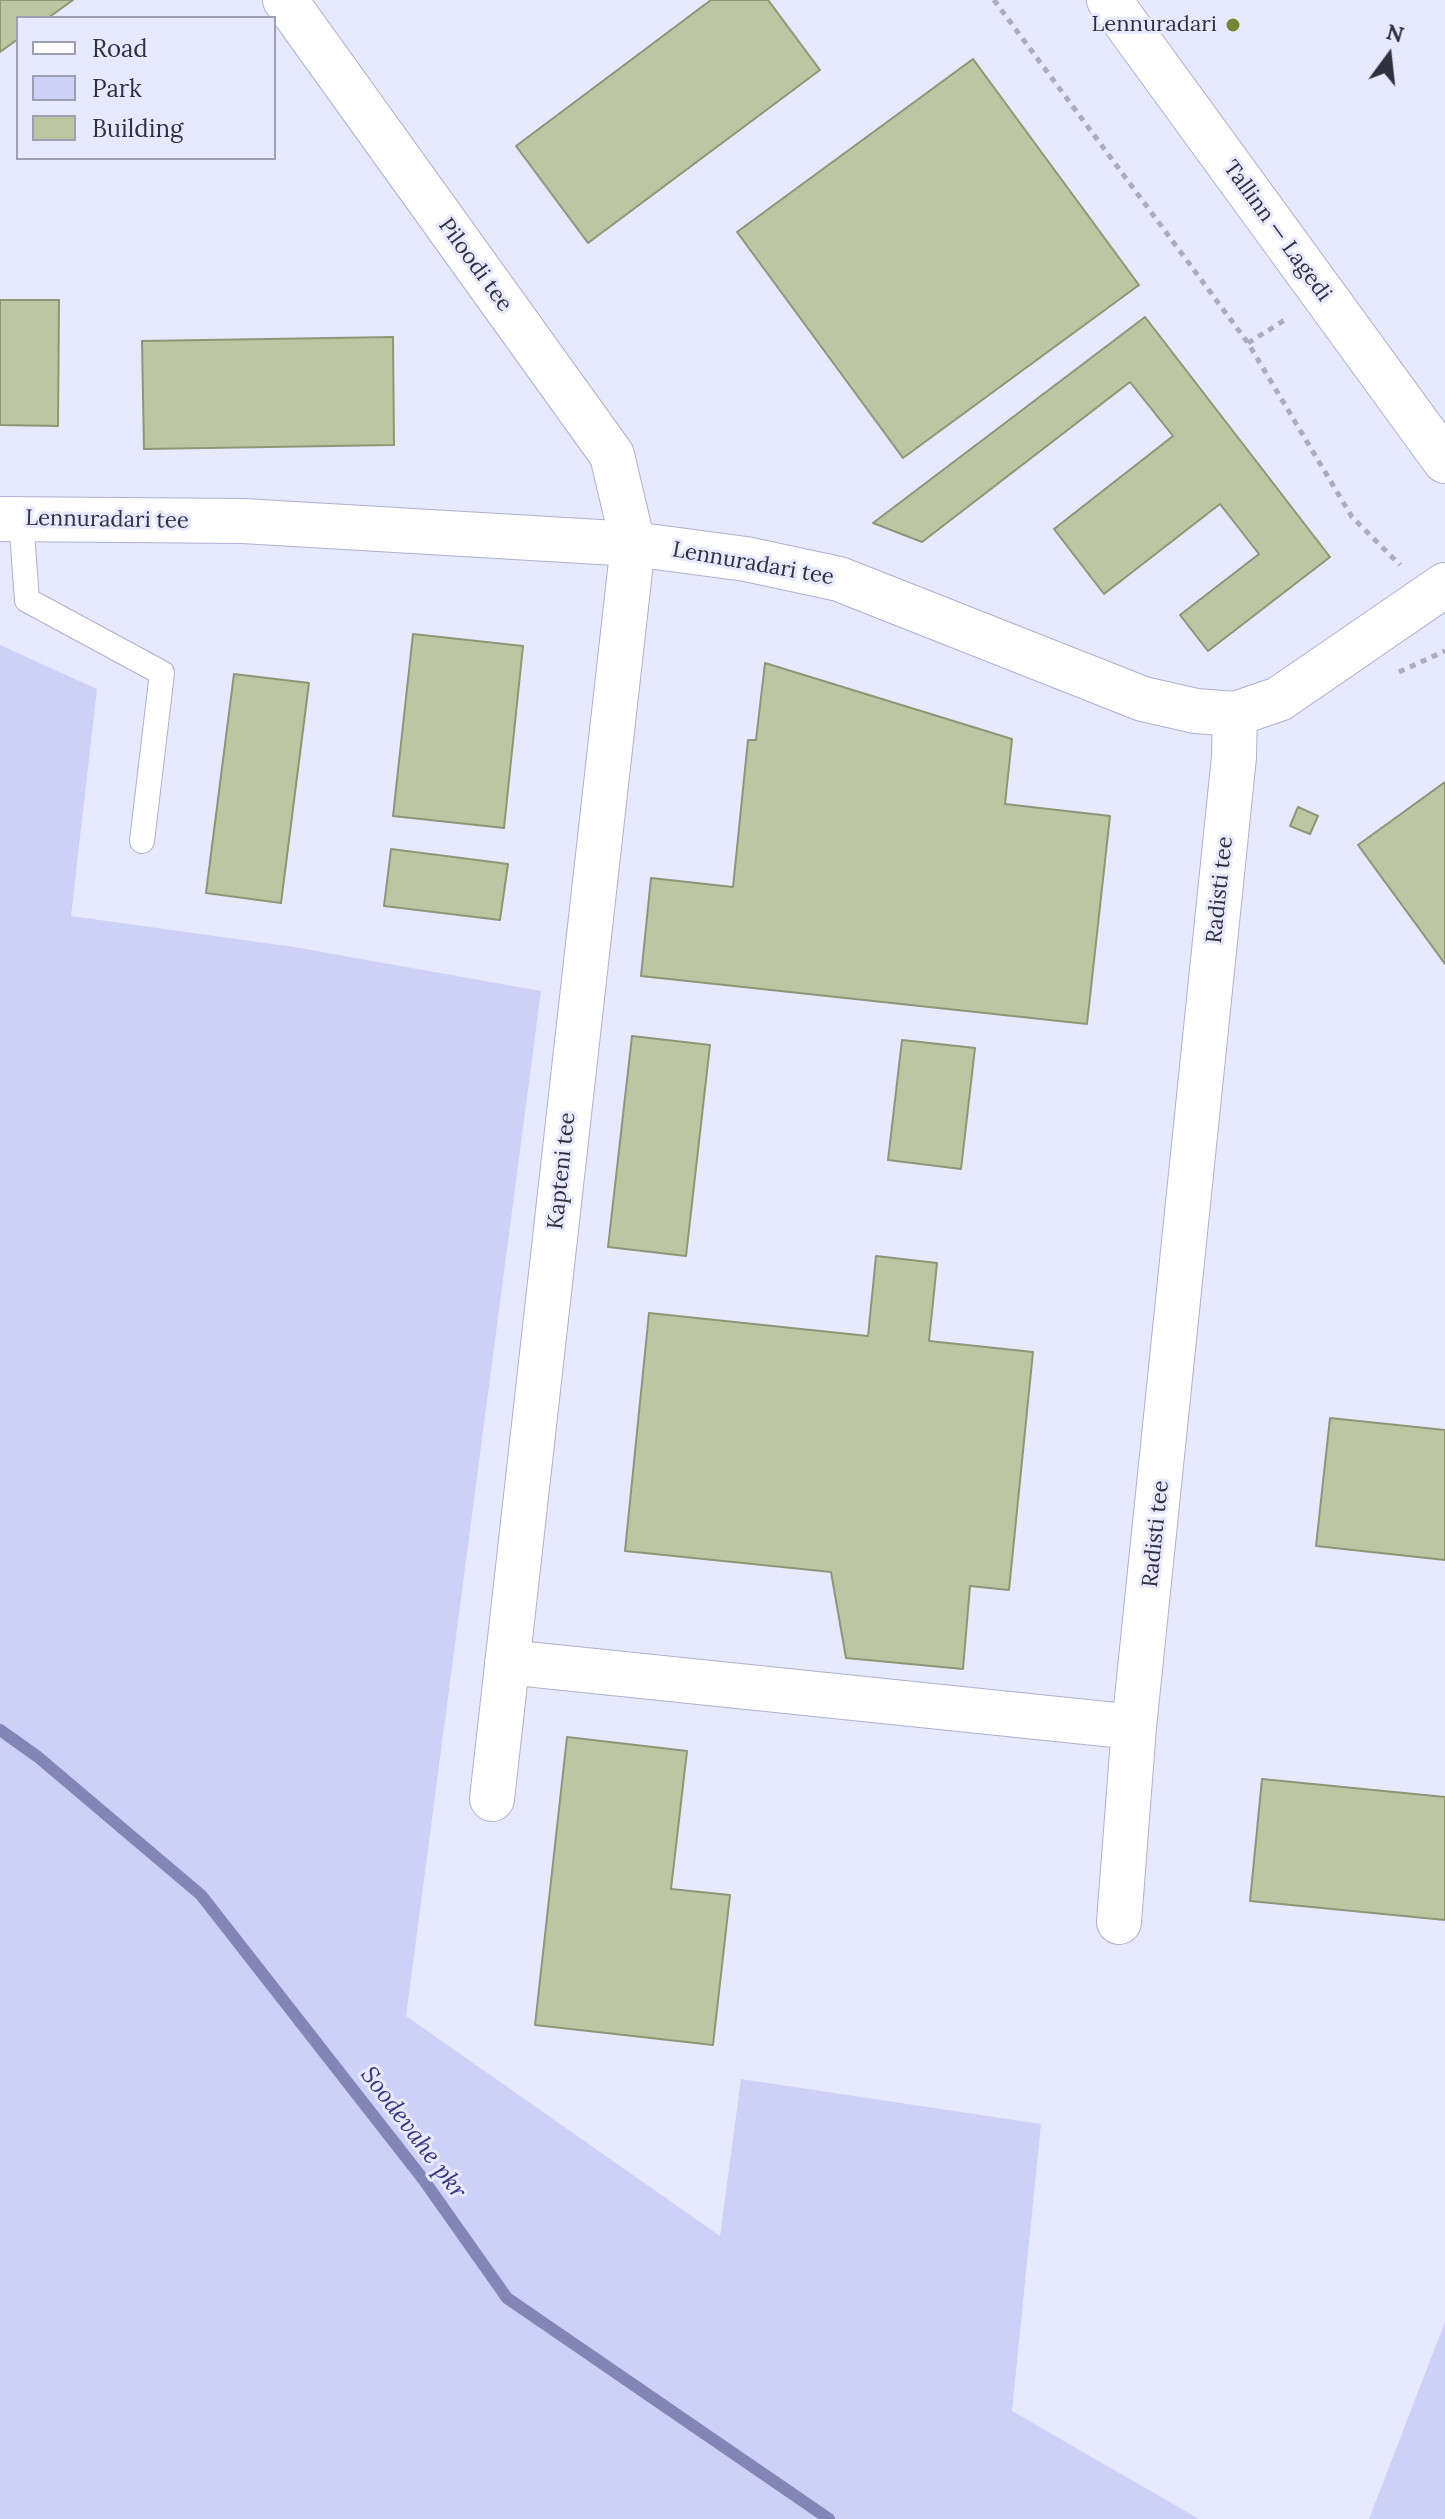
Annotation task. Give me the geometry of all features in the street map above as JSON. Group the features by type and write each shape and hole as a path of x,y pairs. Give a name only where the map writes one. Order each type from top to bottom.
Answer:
{"street":[{"name":"Piloodi tee","path":"285,0 612,455 633,544"},
{"name":"Tallinn — Lagedi","path":"1109,0 1445,461"},
{"name":"Lennuradari tee","path":"11,519 243,521 633,544 746,559 839,579 1143,699 1196,711 1235,714 1279,699 1437,590"},
{"name":"Kapteni tee","path":"492,1799 633,544"},
{"name":"Radisti tee","path":"1119,1922 1134,1727 1234,757 1235,714"},
{"path":"507,1662 1134,1727"}],"lane":[{"path":"11,519 27,600 162,673 142,841"}],"path":[{"path":"994,0 1248,343 1352,517 1437,590"},
{"path":"1387,677 1445,651"}],"green space":[{"path":"0,645 97,689 71,916 294,947 541,991 406,2016 720,2236 741,2079 1041,2124 1012,2411 1199,2519 0,2519"},
{"path":"1445,2322 1445,2519 1369,2519"}],"building":[{"path":"0,0 73,0 51,16 16,16 16,40 0,52"},
{"path":"711,0 768,0 820,70 588,243 516,146"},
{"path":"973,59 1139,285 903,458 737,232"},
{"path":"0,300 59,300 58,426 0,425"},
{"path":"1145,317 1330,557 1208,651 1180,615 1259,554 1220,504 1104,594 1054,529 1173,436 1130,382 922,542 873,523"},
{"path":"393,337 394,445 144,449 142,341"},
{"path":"413,634 523,646 504,828 393,816"},
{"path":"765,663 1012,739 1005,804 1110,816 1087,1024 641,976 651,878 733,887 748,740 756,740"},
{"path":"234,674 309,683 281,903 206,893"},
{"path":"1445,782 1445,964 1358,845"},
{"path":"1298,807 1318,816 1310,834 1290,826"},
{"path":"391,849 508,864 500,920 384,906"},
{"path":"632,1036 710,1045 686,1256 608,1247"},
{"path":"902,1040 975,1048 961,1169 888,1160"},
{"path":"876,1256 937,1263 929,1341 1033,1352 1009,1590 970,1586 963,1669 846,1658 831,1572 625,1551 649,1313 868,1336"},
{"path":"1330,1418 1445,1430 1445,1560 1316,1546"},
{"path":"567,1737 687,1751 671,1889 730,1895 713,2045 535,2025"},
{"path":"1262,1779 1445,1797 1445,1920 1250,1901"}],"waterway":[{"name":"Soodevahe pkr","path":"0,1730 38,1757 201,1895 423,2179 507,2298 829,2519"}],"place":[{"name":"Lennuradari","path":"1233,25"}]}
